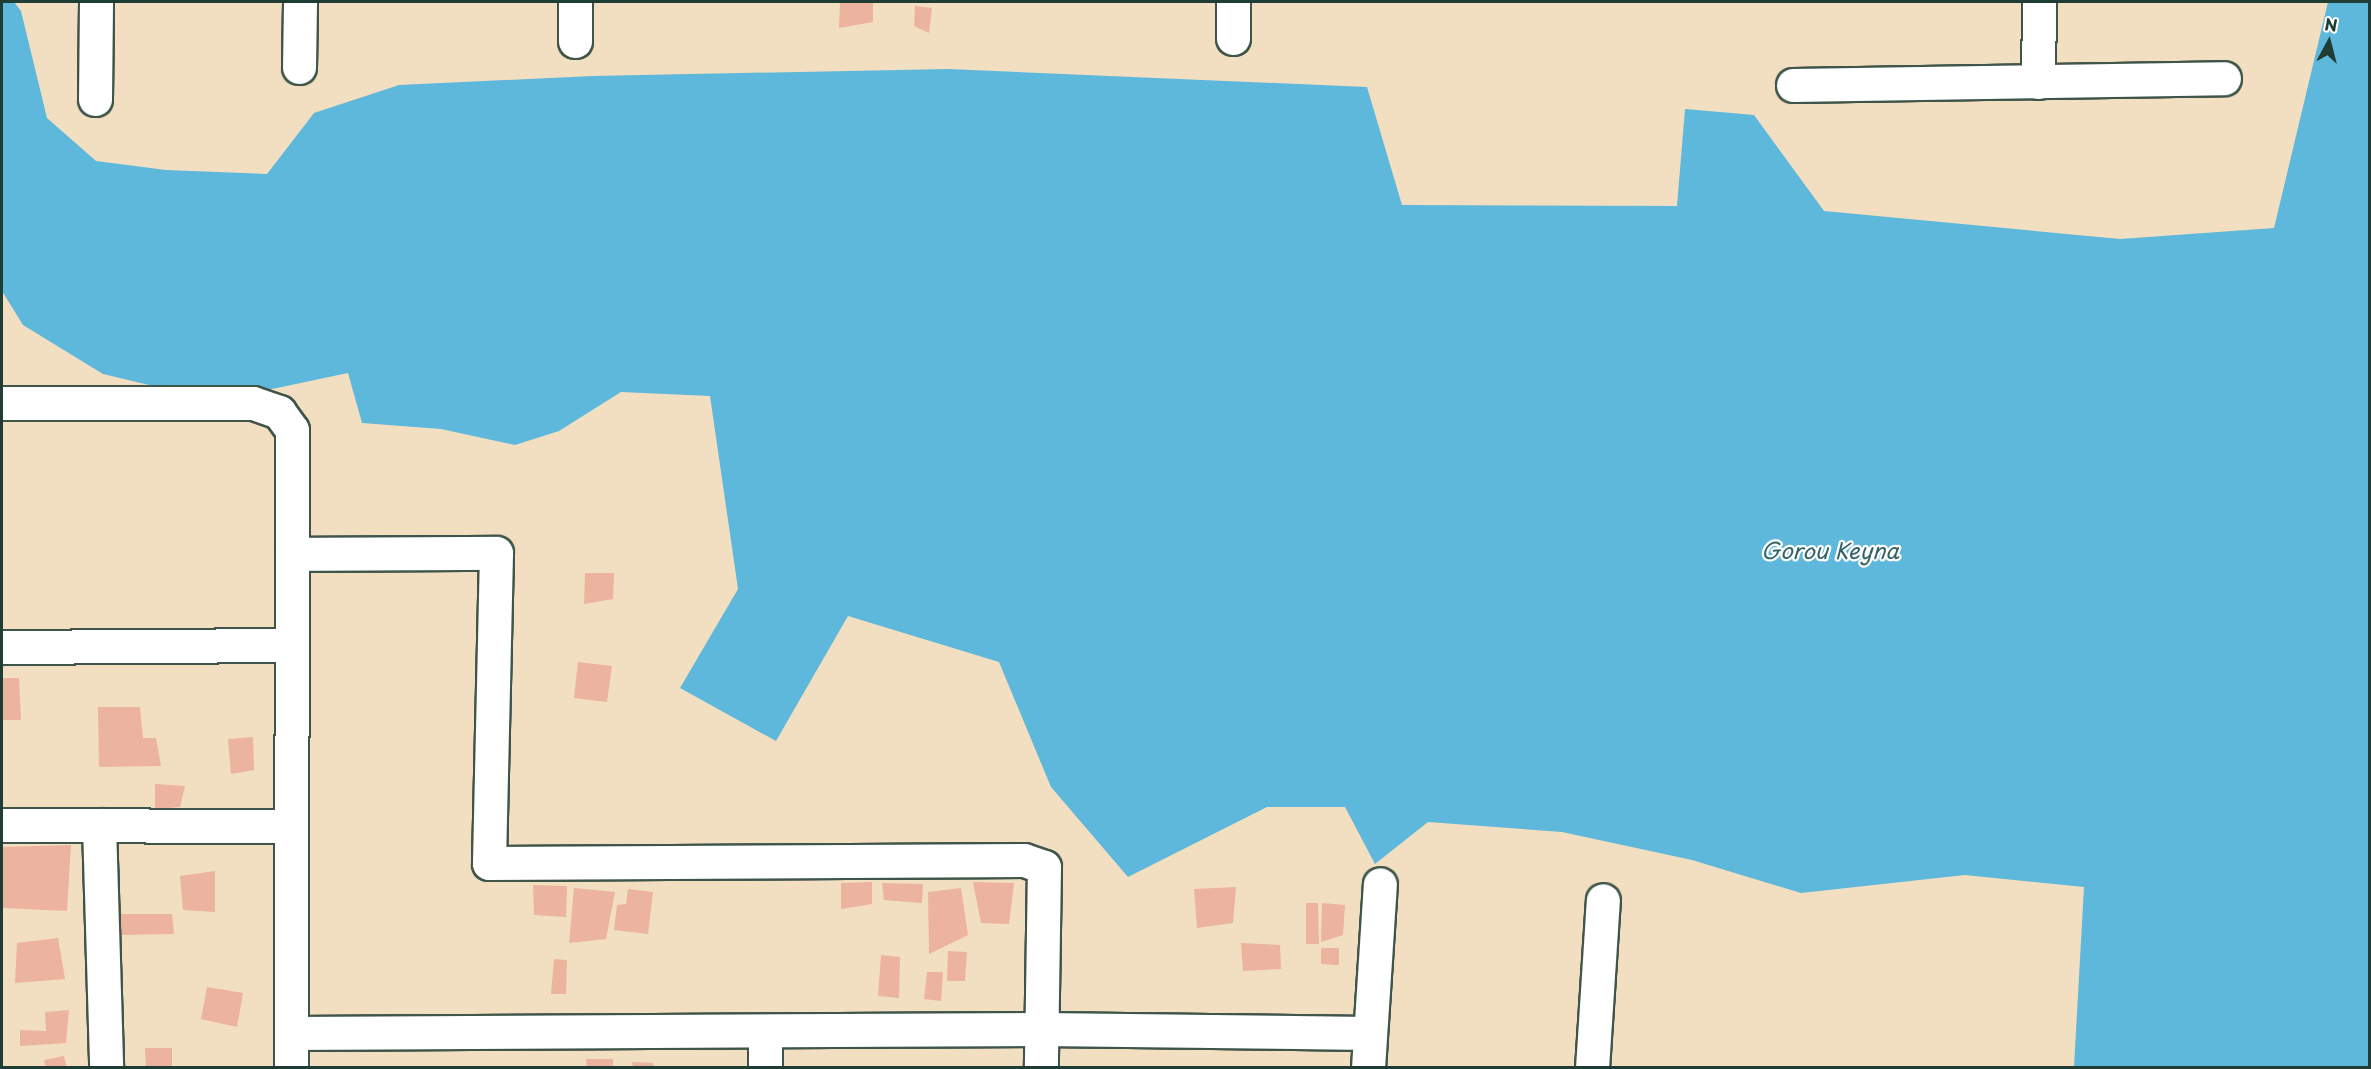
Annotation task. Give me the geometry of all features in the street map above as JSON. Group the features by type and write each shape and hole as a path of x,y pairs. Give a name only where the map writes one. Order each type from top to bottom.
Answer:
{"street":[{"path":"95,99 96,2"},
{"path":"299,67 300,2"},
{"path":"574,41 575,2"},
{"path":"1233,2 1233,38"},
{"path":"2038,82 2039,2"},
{"path":"1793,85 2224,78"},
{"path":"2,404 253,403 279,412 292,430 291,1068"},
{"path":"292,554 496,553 489,863 1036,861 1044,867 1045,879 1041,1068"},
{"path":"2,647 291,645"},
{"path":"2,825 291,826"},
{"path":"99,825 106,1068"},
{"path":"1368,1068 1380,884"},
{"path":"1592,1068 1603,900"},
{"path":"291,1033 1042,1029 1370,1033"},
{"path":"765,1031 765,1068"}],"water":[{"name":"Gorou Keyna","path":"2,2 14,2 21,11 47,118 96,161 166,170 267,174 314,113 399,85 592,76 948,69 1367,87 1402,205 1677,206 1685,109 1754,115 1824,211 2120,239 2274,228 2328,2 2369,2 2369,1067 2074,1067 2084,887 1965,875 1801,893 1692,860 1562,832 1428,822 1375,864 1345,807 1267,807 1128,877 1051,787 999,662 848,616 776,741 680,688 738,589 710,396 621,392 559,431 515,445 441,429 362,423 348,373 258,392 170,390 103,374 23,325 2,291"}],"building":[{"path":"840,2 873,2 873,22 839,28"},
{"path":"915,6 932,8 929,33 914,26"},
{"path":"585,573 614,573 613,599 584,604"},
{"path":"578,662 612,666 607,702 574,698"},
{"path":"2,678 19,678 21,720 2,720"},
{"path":"98,707 140,707 143,738 156,738 161,766 99,767"},
{"path":"253,737 254,770 231,774 228,739"},
{"path":"155,784 185,786 180,807 155,809"},
{"path":"71,845 67,911 2,908 2,847"},
{"path":"215,871 215,912 183,910 180,876"},
{"path":"872,882 872,904 841,909 841,883"},
{"path":"973,882 1014,883 1009,924 981,923"},
{"path":"882,883 923,884 922,903 884,900"},
{"path":"533,885 567,886 566,917 534,915"},
{"path":"1236,887 1233,923 1197,928 1194,889"},
{"path":"574,888 615,892 606,939 569,943"},
{"path":"961,888 968,935 929,954 928,892"},
{"path":"628,889 653,892 648,934 614,930 617,905 626,904"},
{"path":"1306,903 1318,903 1319,944 1306,944"},
{"path":"1322,903 1345,905 1343,935 1321,942"},
{"path":"118,914 172,914 174,934 119,935"},
{"path":"58,938 65,979 15,983 17,943"},
{"path":"1241,943 1280,945 1281,969 1243,971"},
{"path":"1321,948 1339,948 1339,965 1321,964"},
{"path":"948,951 967,952 965,981 947,981"},
{"path":"881,955 900,957 899,998 878,996"},
{"path":"554,959 567,960 566,994 551,994"},
{"path":"927,972 943,972 941,1001 924,999"},
{"path":"207,987 243,993 237,1027 201,1019"},
{"path":"69,1010 66,1043 20,1046 20,1030 46,1031 45,1012"},
{"path":"145,1048 172,1048 172,1068 146,1068"},
{"path":"64,1056 67,1068 46,1068 44,1060"},
{"path":"586,1059 613,1059 613,1068 587,1068"},
{"path":"632,1062 653,1063 654,1068 633,1068"}]}
